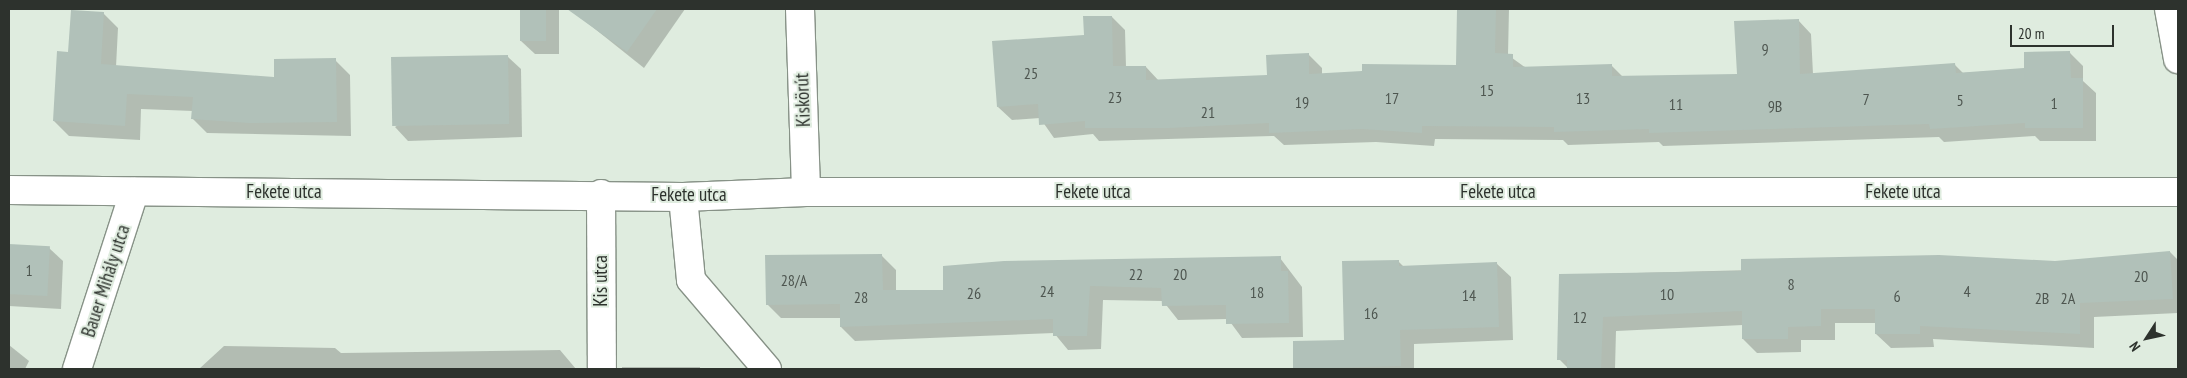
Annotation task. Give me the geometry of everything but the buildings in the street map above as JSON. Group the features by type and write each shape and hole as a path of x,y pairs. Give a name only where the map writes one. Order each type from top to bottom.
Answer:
{"street":[{"name":"Kiskörút","path":"800,9 806,192"},
{"path":"2169,9 2178,59"},
{"name":"Fekete utca","path":"9,190 601,194 683,197 806,192 2178,192"},
{"name":"Bauer Mihály utca","path":"77,369 134,192"},
{"name":"Kis utca","path":"601,194 602,369"},
{"path":"683,197 691,280 767,369"}]}
